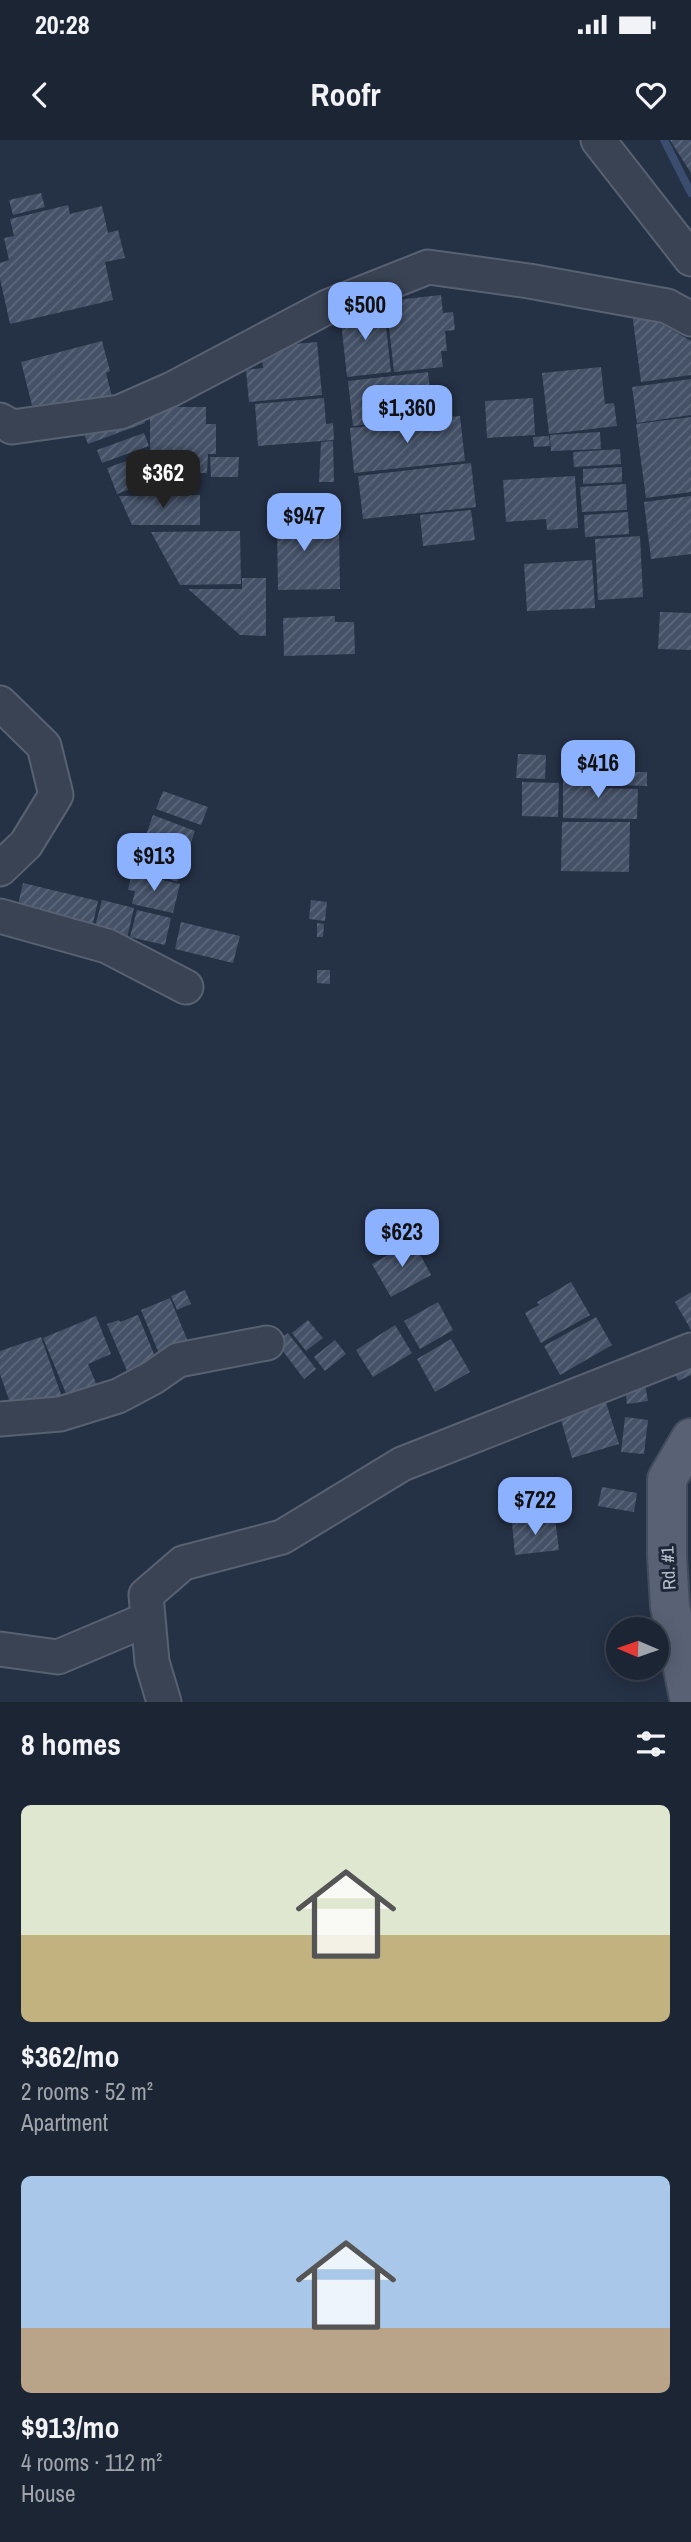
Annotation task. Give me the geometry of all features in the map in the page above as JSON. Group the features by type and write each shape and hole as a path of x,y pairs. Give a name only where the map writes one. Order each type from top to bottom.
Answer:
{"main road":[{"name":"Rd. #1","path":"690,1702 670,1606 667,1479 691,1438"}],"street":[{"path":"598,140 624,140"},
{"path":"598,140 691,259"},
{"path":"0,420 12,427 120,412 172,389 327,307 428,267 528,281 667,306 691,319"},
{"path":"0,703 44,747 56,795 26,844 0,869"},
{"path":"0,916 107,946 186,988"},
{"path":"0,1419 60,1414 118,1396 178,1360 267,1343"},
{"path":"164,1702 152,1662 146,1595 183,1563 282,1537 402,1464 691,1350"},
{"path":"0,1649 58,1657 148,1619"}],"building":[{"path":"670,140 691,140 691,173"},
{"path":"41,193 45,207 13,215 9,200"},
{"path":"68,205 70,214 102,206 108,233 118,230 125,258 105,262 113,300 10,324 0,279 0,263 9,260 4,238 14,236 10,219"},
{"path":"441,295 443,313 453,312 455,330 445,331 447,351 441,351 443,367 394,372 386,301"},
{"path":"384,307 391,372 347,377 340,312"},
{"path":"641,312 691,341 691,375 641,382 632,313"},
{"path":"102,341 110,371 106,373 113,400 36,421 21,362"},
{"path":"317,342 322,395 249,402 246,370 263,368 261,347"},
{"path":"601,367 605,404 614,403 617,426 549,434 542,373"},
{"path":"428,372 433,417 353,426 348,381"},
{"path":"691,379 691,415 637,423 632,387"},
{"path":"324,398 326,424 333,423 334,440 258,446 255,404"},
{"path":"533,398 535,435 487,438 485,401"},
{"path":"140,407 145,423 88,444 82,429"},
{"path":"150,407 206,407 206,424 216,424 216,454 208,454 207,473 195,473 195,487 150,487"},
{"path":"460,416 465,461 354,473 350,428"},
{"path":"691,417 691,492 646,498 636,424"},
{"path":"600,432 601,449 551,451 550,435"},
{"path":"144,433 149,446 102,463 97,450"},
{"path":"549,436 550,446 534,447 533,437"},
{"path":"333,441 334,482 319,482 321,442"},
{"path":"620,449 621,464 574,467 573,452"},
{"path":"140,456 149,482 117,494 107,468"},
{"path":"210,457 239,457 238,477 211,477"},
{"path":"471,463 476,507 363,519 358,476"},
{"path":"622,467 622,482 583,484 583,469"},
{"path":"575,476 578,528 547,530 546,519 506,522 503,480"},
{"path":"626,484 627,510 582,512 580,487"},
{"path":"200,495 200,525 132,525 119,496"},
{"path":"691,496 691,554 651,559 644,502"},
{"path":"268,498 287,498 288,531 339,530 340,589 278,590 277,530 269,530"},
{"path":"471,510 475,540 423,546 420,515"},
{"path":"628,512 629,534 585,537 584,515"},
{"path":"240,531 241,584 180,585 151,532"},
{"path":"640,536 643,597 598,600 595,539"},
{"path":"592,560 595,608 527,611 524,564"},
{"path":"242,578 266,578 266,636 240,635 188,589 242,589"},
{"path":"660,612 691,613 691,650 658,649"},
{"path":"335,616 335,622 354,622 355,654 284,656 283,618"},
{"path":"518,754 546,755 545,779 516,778"},
{"path":"616,772 647,772 647,786 616,785"},
{"path":"563,778 602,778 602,788 638,789 637,819 563,818"},
{"path":"522,782 559,783 558,817 522,816"},
{"path":"163,791 208,807 201,825 156,809"},
{"path":"153,815 195,831 177,882 135,866"},
{"path":"562,822 630,822 629,872 561,871"},
{"path":"132,873 180,884 173,913 132,904 135,891 128,890"},
{"path":"23,883 98,901 92,928 17,909"},
{"path":"102,900 134,908 127,938 94,930"},
{"path":"311,900 327,902 325,921 309,919"},
{"path":"137,910 171,918 165,945 130,937"},
{"path":"181,922 240,936 233,963 175,949"},
{"path":"317,923 324,924 323,937 317,937"},
{"path":"317,970 330,970 330,984 317,983"},
{"path":"413,1241 431,1275 391,1297 372,1264"},
{"path":"571,1282 590,1315 541,1343 525,1313 539,1305 537,1302"},
{"path":"185,1290 191,1304 177,1310 171,1296"},
{"path":"691,1292 691,1330 675,1302"},
{"path":"170,1298 189,1344 160,1356 141,1310"},
{"path":"438,1302 453,1330 420,1349 404,1321"},
{"path":"138,1315 159,1366 130,1378 107,1324"},
{"path":"96,1316 111,1354 88,1364 101,1395 72,1408 43,1338"},
{"path":"596,1317 612,1345 560,1375 544,1346"},
{"path":"308,1320 323,1338 306,1351 292,1333"},
{"path":"395,1325 412,1353 373,1377 356,1350"},
{"path":"288,1333 316,1369 304,1379 276,1342"},
{"path":"41,1337 63,1400 15,1417 0,1374 0,1351"},
{"path":"451,1339 470,1372 435,1392 417,1359"},
{"path":"335,1340 346,1354 325,1371 314,1357"},
{"path":"691,1358 691,1375 678,1381 672,1366"},
{"path":"644,1379 648,1401 627,1404 624,1382"},
{"path":"604,1396 619,1444 572,1458 558,1409"},
{"path":"625,1417 648,1420 644,1454 621,1452"},
{"path":"602,1487 637,1493 634,1512 598,1506"},
{"path":"555,1518 559,1550 515,1555 512,1523"}],"waterway":[{"path":"664,140 691,193"}]}
